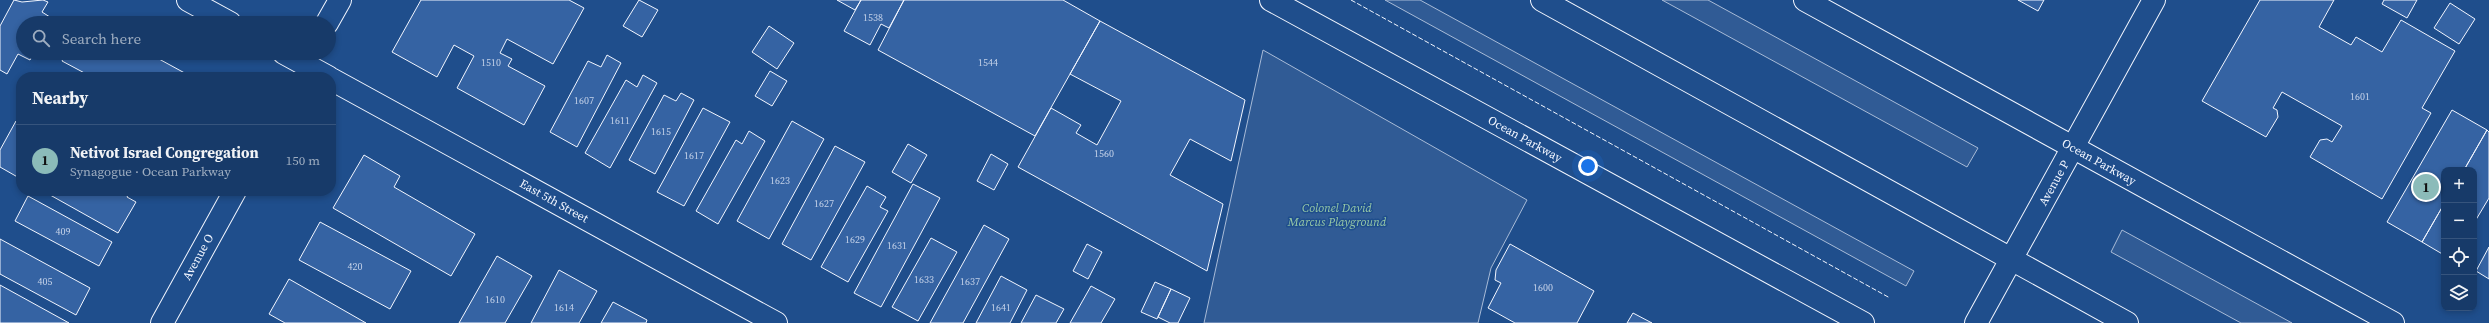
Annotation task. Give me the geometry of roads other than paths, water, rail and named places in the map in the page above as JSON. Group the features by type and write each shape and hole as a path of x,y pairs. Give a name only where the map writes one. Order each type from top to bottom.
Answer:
{"street":[{"path":"188,0 217,16"},
{"path":"331,16 340,0"},
{"name":"Ocean Parkway","path":"1271,0 1863,323"},
{"path":"1542,0 2126,323"},
{"name":"Ocean Parkway","path":"1805,0 2393,323"},
{"name":"Avenue P","path":"1976,323 2154,0"},
{"path":"304,65 318,72"},
{"name":"East 5th Street","path":"336,82 776,323"},
{"name":"Avenue O","path":"162,323 232,196"}],"place":[{"name":"Netivot Israel Congregation","path":"2426,187"}],"park label":[{"name":"Colonel David Marcus Playground","path":"1337,215"}]}
